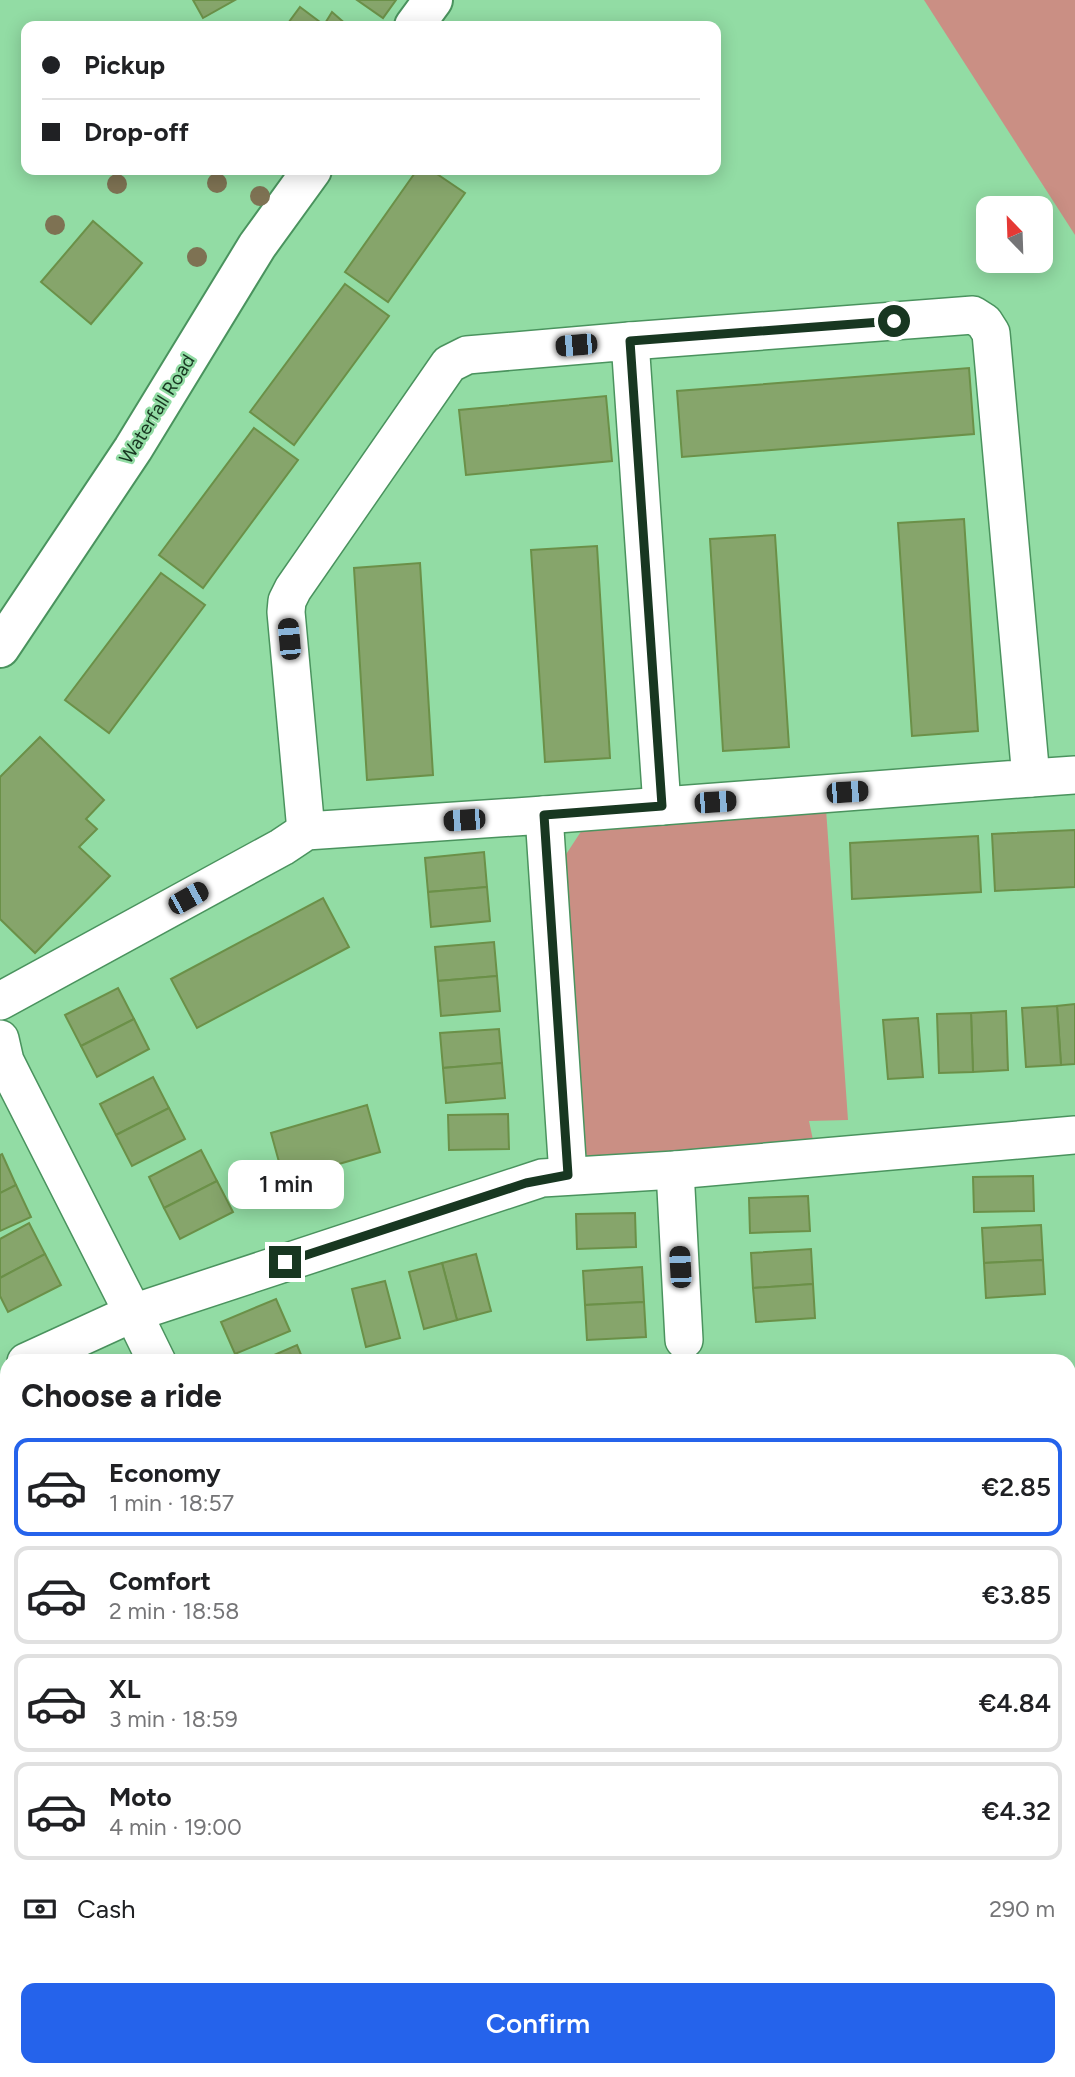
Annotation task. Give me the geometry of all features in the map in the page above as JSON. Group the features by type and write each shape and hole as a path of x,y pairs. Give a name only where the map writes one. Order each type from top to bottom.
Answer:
{"street":[{"path":"418,21 433,0"},
{"name":"Waterfall Road","path":"0,648 133,449 257,246 308,175"},
{"path":"306,831 287,601 449,364 467,355 973,315 984,322 991,333 1031,778"},
{"path":"630,341 662,806"},
{"path":"0,1001 282,847 306,831 1075,775"},
{"path":"544,815 568,1175"},
{"path":"0,1040 5,1061 153,1354"},
{"path":"43,1354 133,1312 542,1178 675,1170 1075,1135"},
{"path":"675,1170 684,1340"}],"shaded area":[{"path":"924,0 1075,0 1075,235 1054,202 1054,196 1050,196"},
{"path":"826,809 848,1120 809,1121 813,1140 590,1160 582,1147 561,862 582,830"}],"building":[{"path":"193,0 235,0 203,18"},
{"path":"357,0 396,0 383,18"},
{"path":"300,7 319,21 290,21"},
{"path":"332,12 342,21 326,21"},
{"path":"413,175 438,175 465,193 388,302 345,272"},
{"path":"93,221 142,263 91,324 41,282"},
{"path":"345,284 389,316 294,445 250,412"},
{"path":"969,368 974,434 682,457 677,391"},
{"path":"606,396 612,461 466,475 459,410"},
{"path":"254,428 298,460 203,588 159,555"},
{"path":"964,519 978,731 912,736 898,523"},
{"path":"775,535 789,747 723,751 710,539"},
{"path":"597,546 610,758 545,762 531,550"},
{"path":"420,563 433,775 367,780 354,568"},
{"path":"161,573 205,605 109,733 65,700"},
{"path":"40,737 104,800 86,819 97,829 79,847 110,876 35,953 0,919 0,777"},
{"path":"1075,830 1075,887 995,891 992,834"},
{"path":"978,836 981,892 852,899 850,843"},
{"path":"484,852 487,887 428,892 425,858"},
{"path":"487,887 490,921 431,927 428,892"},
{"path":"323,898 349,947 197,1028 171,979"},
{"path":"494,942 497,976 438,981 435,947"},
{"path":"497,976 500,1011 441,1016 438,981"},
{"path":"118,988 134,1019 81,1046 65,1015"},
{"path":"1075,1004 1075,1064 1061,1065 1057,1006"},
{"path":"1057,1006 1061,1065 1026,1067 1022,1008"},
{"path":"1006,1011 1008,1070 973,1072 971,1013"},
{"path":"971,1013 973,1072 939,1073 937,1014"},
{"path":"918,1018 923,1077 888,1079 883,1020"},
{"path":"134,1019 149,1049 97,1077 81,1046"},
{"path":"499,1029 502,1063 443,1068 440,1033"},
{"path":"502,1063 505,1098 446,1103 443,1068"},
{"path":"153,1077 169,1108 116,1135 100,1104"},
{"path":"367,1105 380,1152 284,1180 271,1133"},
{"path":"169,1108 185,1139 132,1166 116,1135"},
{"path":"508,1114 509,1149 449,1150 448,1115"},
{"path":"201,1150 217,1181 164,1208 149,1177"},
{"path":"2,1154 16,1185 0,1193 0,1155"},
{"path":"1033,1176 1034,1211 974,1212 973,1177"},
{"path":"217,1181 233,1212 180,1239 164,1208"},
{"path":"16,1185 31,1217 0,1231 0,1193"},
{"path":"808,1196 810,1231 750,1233 749,1198"},
{"path":"635,1213 636,1247 577,1249 576,1214"},
{"path":"29,1223 45,1254 0,1278 0,1239"},
{"path":"1041,1225 1043,1260 984,1263 982,1228"},
{"path":"811,1249 813,1284 753,1288 751,1253"},
{"path":"45,1254 61,1285 8,1312 0,1296 0,1278"},
{"path":"476,1254 491,1311 457,1320 442,1263"},
{"path":"1043,1260 1045,1294 986,1298 984,1263"},
{"path":"442,1263 457,1320 424,1329 409,1272"},
{"path":"642,1267 644,1302 585,1305 583,1271"},
{"path":"385,1281 400,1338 366,1347 352,1289"},
{"path":"813,1284 815,1318 756,1322 753,1288"},
{"path":"276,1299 290,1331 235,1354 221,1322"},
{"path":"644,1302 646,1337 587,1340 585,1305"},
{"path":"297,1345 301,1354 276,1354"}],"route":[{"path":"285,1262 542,1178 568,1175 544,815 662,806 630,341 894,321"}]}
